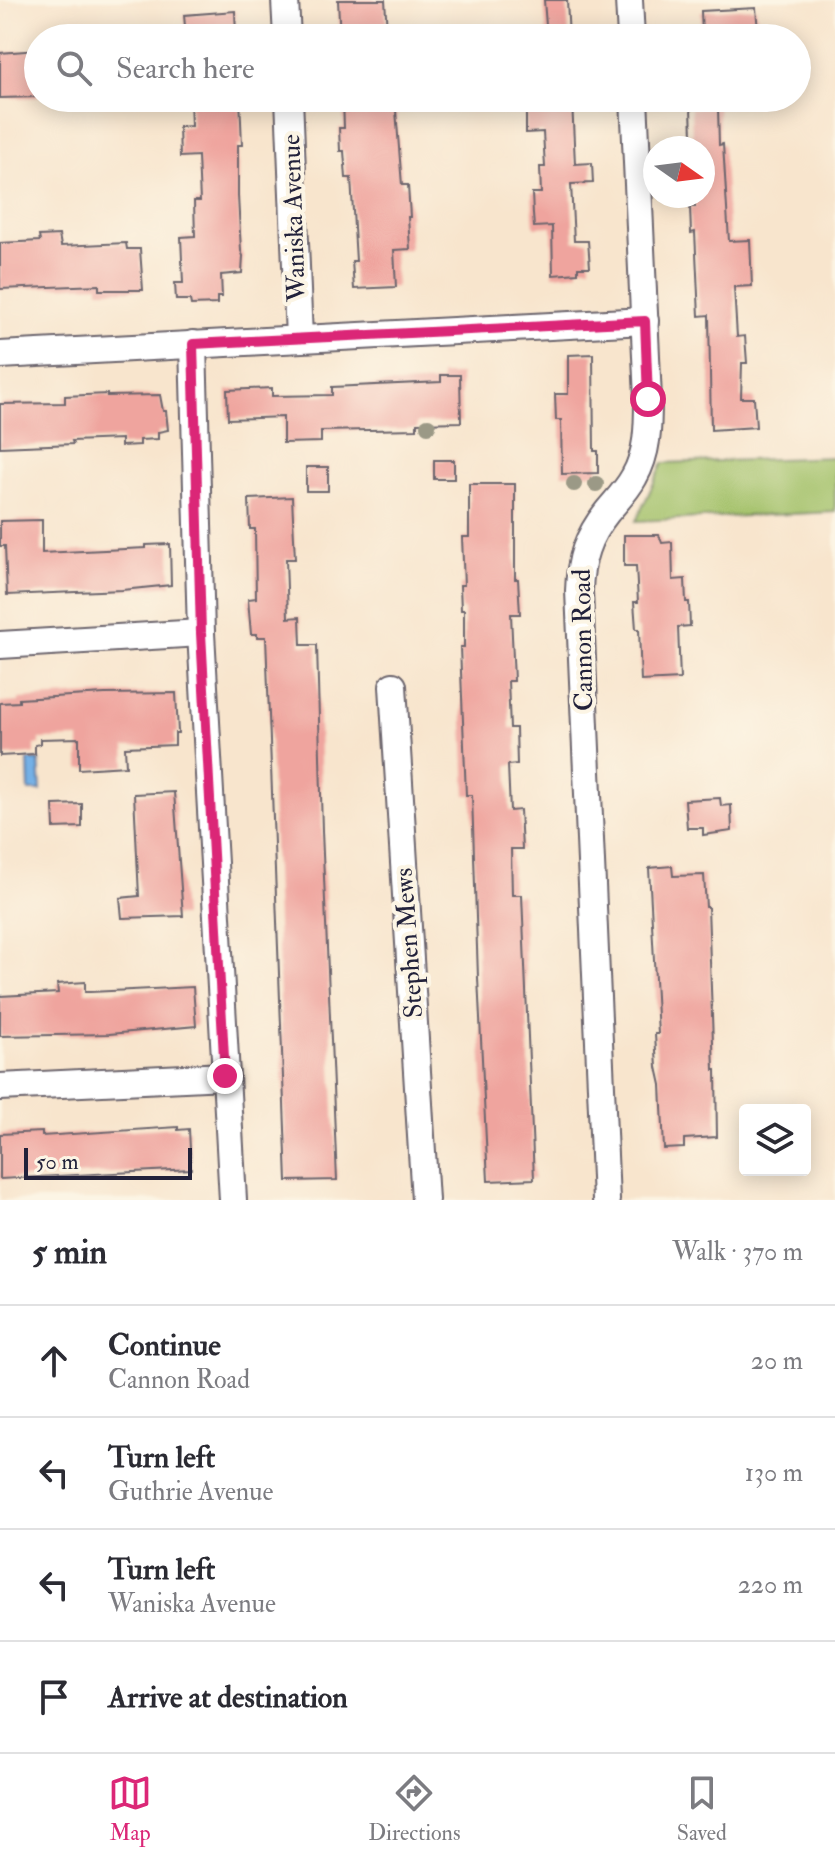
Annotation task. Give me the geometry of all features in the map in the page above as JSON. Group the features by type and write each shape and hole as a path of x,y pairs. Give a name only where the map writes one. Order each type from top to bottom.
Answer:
{"street":[{"path":"285,0 286,24"},
{"path":"629,0 630,24"},
{"name":"Waniska Avenue","path":"290,112 299,338"},
{"name":"Cannon Road","path":"606,1200 579,591 585,546 596,526 629,486 645,448 648,399 635,112"},
{"path":"0,355 645,321"},
{"path":"193,344 201,633 233,1200"},
{"path":"0,645 201,633"},
{"name":"Stephen Mews","path":"393,686 425,1200"},
{"path":"0,1087 225,1076"}],"green space":[{"path":"835,457 835,512 636,521 663,463"}],"water":[{"path":"28,760 39,760 41,791 29,791"}],"building":[{"path":"338,0 385,0 387,24 339,24"},
{"path":"544,0 567,0 568,24 546,24"},
{"path":"756,8 757,24 702,24 701,11"},
{"path":"235,11 236,24 185,24 184,15"},
{"path":"24,51 24,97 0,98 0,53"},
{"path":"190,112 241,112 242,145 238,145 238,196 242,273 221,275 222,297 217,297 217,304 191,305 190,300 176,300 175,283 183,283 181,237 195,236 194,201 200,201 198,156 180,157 179,127 191,126"},
{"path":"343,112 396,112 402,185 408,185 410,249 394,250 396,287 354,289 352,261 356,261 351,178 346,178 344,151 340,151 339,128 344,128"},
{"path":"526,112 573,112 575,164 592,163 593,183 571,184 574,241 588,241 590,267 578,267 578,273 553,275 552,226 534,227 532,193 541,193 540,167 545,167 543,132 526,133"},
{"path":"691,112 718,112 729,241 750,240 752,286 734,287 737,337 745,336 747,363 742,363 741,398 754,398 756,427 711,430 709,315 699,316 695,232 691,233 690,208 715,208 715,136 692,136"},
{"path":"59,235 61,246 126,243 127,249 140,249 143,290 99,290 99,285 0,289 0,243 40,241 39,236"},
{"path":"593,354 594,451 598,451 598,473 562,474 561,420 556,420 555,394 568,394 568,355"},
{"path":"441,375 460,375 461,422 417,423 417,429 321,431 321,442 283,443 283,417 228,419 227,390 272,388 272,396 332,395 332,387 441,382"},
{"path":"160,395 168,430 158,432 158,439 140,440 140,445 121,446 121,439 0,447 0,404 65,403 65,396"},
{"path":"434,460 454,460 454,479 434,479"},
{"path":"306,467 328,467 328,491 306,491"},
{"path":"469,484 515,484 515,579 518,579 520,614 511,614 514,681 508,681 510,728 516,728 517,764 508,765 510,811 520,810 522,849 511,849 512,895 522,895 534,1179 488,1181 472,795 466,795 460,647 464,647 460,585 464,585 462,537 469,537"},
{"path":"292,497 295,559 286,559 288,618 300,617 301,645 317,645 337,1180 287,1181 266,637 251,634 248,599 256,598 255,529 250,529 249,499"},
{"path":"42,520 42,553 170,544 171,585 7,595 5,546 0,546 0,521"},
{"path":"624,535 659,535 662,543 672,542 673,580 685,579 686,602 689,602 690,626 678,627 680,679 641,681 639,629 636,629 634,602 638,602 636,566 624,566"},
{"path":"176,693 178,733 175,733 175,745 125,747 126,766 79,769 79,738 40,739 40,744 35,745 35,754 0,756 0,703 105,694"},
{"path":"174,792 183,916 122,918 120,898 139,896 134,794"},
{"path":"720,798 721,806 731,805 732,831 703,835 703,828 687,828 685,800"},
{"path":"82,804 82,827 54,828 53,805"},
{"path":"672,866 673,876 704,875 708,907 717,1137 684,1139 684,1148 664,1149 655,1034 658,1034 649,868"},
{"path":"85,982 85,992 193,987 196,1026 109,1034 0,1036 0,996 58,993 57,984"},
{"path":"178,1127 178,1130 189,1129 191,1169 0,1179 0,1134 42,1132 42,1136"}],"route":[{"path":"225,1076 201,633 193,344 645,321 648,399"}]}
